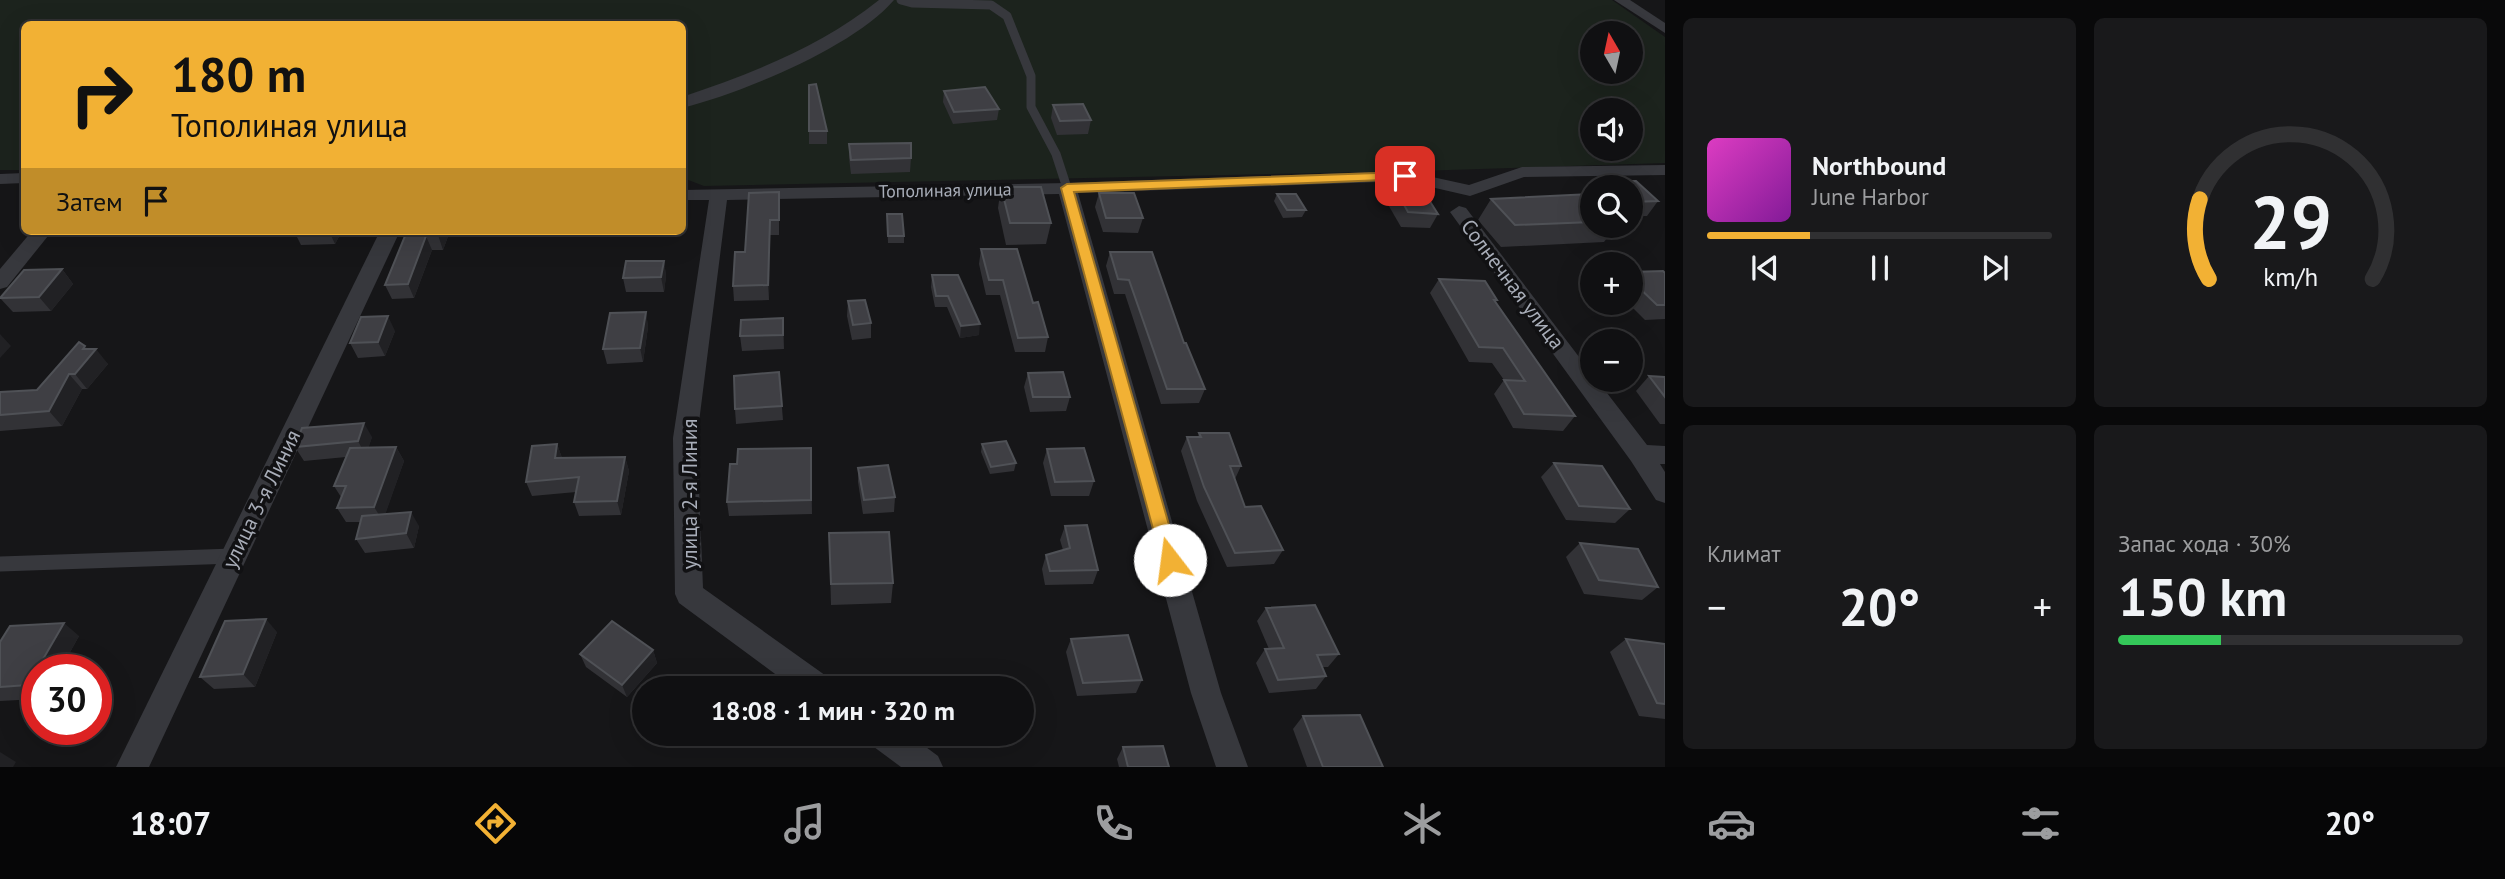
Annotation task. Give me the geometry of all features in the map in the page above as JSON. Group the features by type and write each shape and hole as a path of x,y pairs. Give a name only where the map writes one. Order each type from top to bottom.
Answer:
{"street":[{"path":"686,102 794,61 856,26 887,0"},
{"path":"1621,0 1665,29"},
{"name":"Тополиная улица","path":"686,195 1067,188 1405,176 1470,191 1522,172 1665,170"},
{"path":"0,179 21,178"},
{"path":"1067,188 1206,693 1232,767"},
{"name":"улица 2-я Линия","path":"719,194 685,438 689,594 802,676"},
{"name":"Солнечная улица","path":"1459,212 1640,454 1665,493"},
{"path":"0,282 39,235"},
{"name":"улица 3-я Линия","path":"132,767 388,235"},
{"path":"1640,454 1665,455"},
{"path":"899,746 927,767"}],"lane":[{"path":"901,0 912,3 991,5 1007,16 1031,76 1031,107 1056,154 1067,188"},
{"path":"0,564 234,556"}],"shaded area":[{"path":"0,0 1612,0 1642,21 1580,21 1580,84 1643,84 1643,22 1665,37 1665,163 704,186 686,179 686,21 21,21 21,170 0,170"}],"building":[{"path":"816,84 827,131 809,131 809,85"},
{"path":"985,87 999,109 954,112 944,91"},
{"path":"1083,104 1091,120 1060,121 1053,105"},
{"path":"911,143 911,158 851,160 849,144"},
{"path":"1001,187 1041,187 1051,223 1010,223"},
{"path":"1394,187 1422,189 1438,214 1408,212"},
{"path":"1643,187 1658,201 1643,202"},
{"path":"779,192 779,220 770,220 768,285 733,286 735,252 745,252 749,193"},
{"path":"1099,193 1134,193 1143,218 1106,218"},
{"path":"1277,194 1296,194 1306,210 1287,210"},
{"path":"1580,195 1580,222 1515,225 1491,199"},
{"path":"887,214 902,214 904,236 888,236"},
{"path":"405,235 438,235 426,236 408,284 385,285"},
{"path":"981,249 1017,249 1033,303 1038,302 1048,337 1018,338 1003,280 989,280"},
{"path":"1110,252 1152,252 1184,343 1205,389 1167,389 1129,280 1118,279"},
{"path":"626,261 664,261 661,277 623,278"},
{"path":"62,269 39,297 0,298 24,270"},
{"path":"1643,272 1665,273 1665,305 1657,305 1643,292"},
{"path":"932,275 958,275 980,324 961,326 948,296 936,296"},
{"path":"1439,279 1485,281 1497,300 1494,300 1575,416 1524,414 1504,380 1525,381 1503,348 1479,347"},
{"path":"865,300 871,323 853,325 848,301"},
{"path":"646,312 640,348 603,349 610,313"},
{"path":"388,316 378,342 350,343 361,317"},
{"path":"783,318 783,335 740,336 741,320"},
{"path":"79,342 85,346 83,349 96,349 75,374 69,374 49,411 0,415 0,392 37,390"},
{"path":"779,372 782,406 735,409 734,376"},
{"path":"1063,372 1070,397 1033,397 1028,373"},
{"path":"1649,376 1665,377 1665,397"},
{"path":"364,423 358,441 295,447 302,428"},
{"path":"1199,433 1229,433 1241,466 1230,466 1245,507 1261,506 1283,550 1235,553 1204,487 1187,437 1201,437"},
{"path":"1006,441 1016,463 991,467 982,444"},
{"path":"557,444 555,458 625,457 617,501 574,502 579,477 526,482 532,446"},
{"path":"396,447 374,507 337,508 346,486 334,486 350,448"},
{"path":"811,448 811,500 727,502 730,464 737,464 738,449"},
{"path":"1084,448 1094,481 1055,482 1047,449"},
{"path":"1554,463 1602,466 1630,509 1579,506"},
{"path":"888,465 895,497 864,500 858,468"},
{"path":"411,512 406,533 356,539 362,516"},
{"path":"1087,525 1098,570 1050,571 1046,555 1070,548 1065,526"},
{"path":"889,532 893,583 831,584 829,533"},
{"path":"1580,543 1638,549 1658,587 1599,580"},
{"path":"1315,605 1339,654 1317,655 1326,676 1278,680 1265,649 1284,648 1266,608"},
{"path":"266,619 243,674 200,677 225,621"},
{"path":"612,621 653,650 622,685 580,654"},
{"path":"64,623 46,654 21,654 21,686 0,687 0,642 10,626"},
{"path":"1128,635 1142,680 1083,683 1071,639"},
{"path":"1626,639 1665,644 1665,704 1657,703"},
{"path":"1360,715 1383,767 1323,767 1303,716"},
{"path":"1163,746 1169,767 1128,767 1123,747"}],"route":[{"path":"1170,560 1067,188 1405,176"}]}
